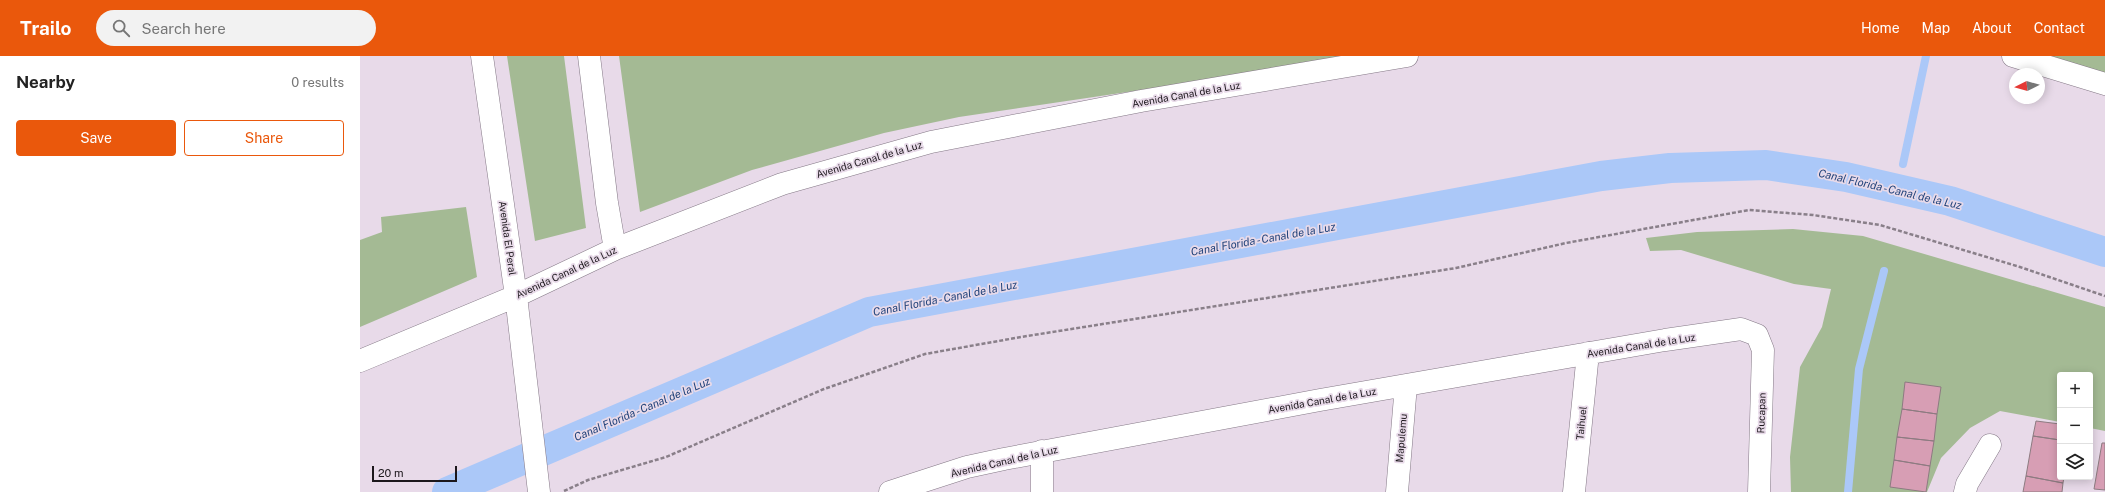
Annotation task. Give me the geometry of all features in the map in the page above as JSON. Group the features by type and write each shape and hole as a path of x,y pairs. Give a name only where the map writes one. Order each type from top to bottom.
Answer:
{"street":[{"name":"Avenida El Peral","path":"482,56 516,296 539,492"},
{"path":"588,56 607,203 615,249"},
{"name":"Avenida Canal de la Luz","path":"360,361 516,296 615,249 782,184 931,142 1141,102 1407,56"},
{"path":"2013,56 2105,84"},
{"name":"Avenida Canal de la Luz","path":"890,492 967,468 1042,451 1406,385 1588,353 1740,329 1757,335"},
{"name":"Rucapan","path":"1757,335 1763,350 1759,492"},
{"name":"Taihuel","path":"1574,492 1588,353"},
{"name":"Mapulemu","path":"1397,492 1406,385"},
{"path":"1965,492 1967,484 1990,445"},
{"path":"1042,451 1042,492"}],"path":[{"path":"562,492 588,480 666,457 824,389 925,354 1021,337 1456,268 1566,243 1749,210 1813,215 1880,226 2020,267 2105,296"}],"green space":[{"path":"507,56 564,56 586,228 535,241"},
{"path":"619,56 1344,56 1168,86 959,117 884,133 752,170 640,212"},
{"path":"2051,56 2105,56 2105,73"},
{"path":"466,207 477,277 360,327 360,240 382,232 381,217"},
{"path":"1793,229 1863,236 2105,307 2105,431 2093,429 2093,372 2057,372 2057,421 2000,411 1970,428 1941,458 1927,492 1791,492 1790,457 1800,367 1822,327 1831,289 1794,284 1681,250 1650,251 1646,238 1697,232"}],"building":[{"path":"1905,382 1941,387 1937,414 1902,409"},
{"path":"1902,409 1937,414 1934,441 1897,437"},
{"path":"2036,421 2057,424 2057,440 2033,436"},
{"path":"2033,436 2057,440 2057,480 2064,480 2063,483 2026,476"},
{"path":"1897,437 1934,441 1930,466 1894,460"},
{"path":"2102,443 2105,443 2105,490 2094,489"},
{"path":"1894,460 1930,466 1926,492 1890,487"},
{"path":"2026,476 2063,483 2062,492 2023,492"}],"waterway":[{"path":"1903,164 1926,56"},
{"name":"Canal Florida - Canal de la Luz","path":"447,492 869,312 1601,176 1670,168 1766,165 1846,177 1950,201 2105,252"},
{"path":"1848,492 1859,369 1884,271"}]}
